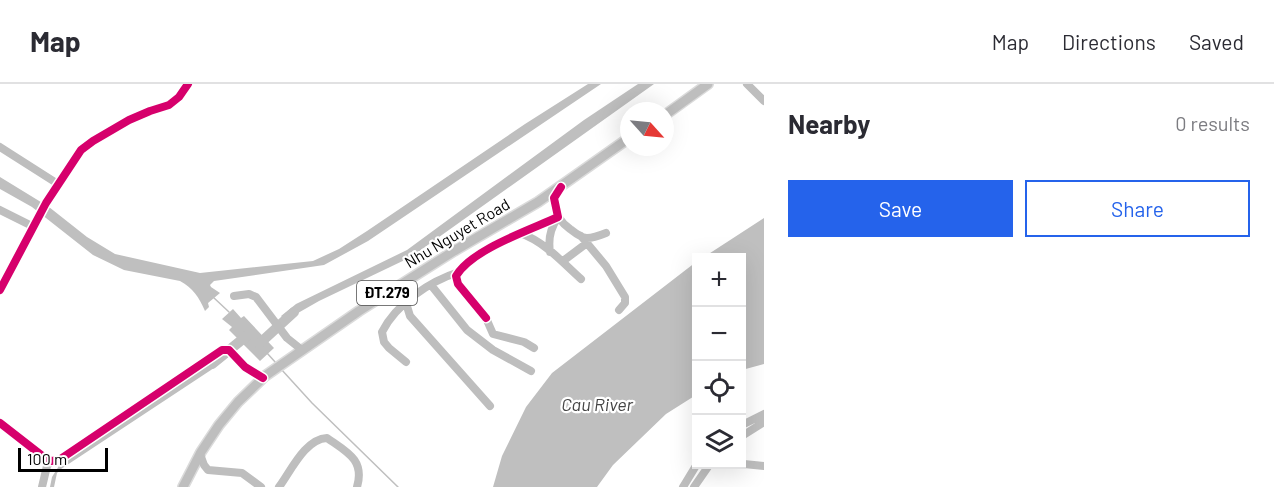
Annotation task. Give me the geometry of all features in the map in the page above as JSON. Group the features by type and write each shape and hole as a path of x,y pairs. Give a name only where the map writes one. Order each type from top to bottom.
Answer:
{"main road":[{"path":"674,109 708,84"},
{"name":"Nhu Nguyet Road","path":"183,487 200,454 219,425 238,402 263,378 359,310 561,187 620,144"}],"street":[{"path":"0,290 46,203 87,145 129,120 169,105 179,98 188,84"},
{"path":"747,84 764,101"},
{"path":"0,147 58,184"},
{"path":"561,187 554,198 558,217 584,240 606,266 626,297 620,310"},
{"path":"0,210 34,227"},
{"path":"406,362 384,342 382,332 391,316 431,285 459,272 487,250 517,234 558,217"},
{"path":"550,252 551,230 558,217"},
{"path":"497,226 550,252 581,279"},
{"path":"563,261 584,240 606,233"},
{"path":"459,272 456,280 486,318 489,329 494,334 524,342 534,348"},
{"path":"431,285 466,330 500,354 531,370"},
{"path":"234,296 249,294 256,297 287,338 302,350"},
{"path":"406,303 410,316 490,406"},
{"path":"42,487 47,466 51,461 67,457 106,427 222,350 229,350 245,367 263,378"},
{"path":"746,423 764,414"},
{"path":"0,423 51,461"},
{"path":"746,433 764,423"},
{"path":"279,487 308,447 317,440 327,438 357,462 359,469 357,487"},
{"path":"200,454 208,470 242,473 261,487"},
{"path":"746,464 764,466"},
{"path":"683,487 694,469"},
{"path":"694,487 707,469"}],"water":[{"path":"588,84 601,84 368,241 324,265 214,281 211,287 220,293 208,303 209,307 205,311 195,293 180,281 124,270 93,255 32,207 0,189 0,177 49,207 87,237 115,254 200,273 313,261 339,249 367,231"},
{"path":"638,84 654,84 629,102 620,102 620,108 411,257 319,301 298,313 288,323 281,316 296,304 407,250 584,120"},
{"path":"764,218 764,364 746,369 746,253 710,253"},
{"name":"Cau River","path":"692,265 692,398 666,414 613,465 597,487 493,487 502,456 526,407 552,373"},
{"path":"233,309 241,318 244,316 274,348 260,361 229,330 232,327 222,319"},
{"path":"219,355 224,359 214,368 61,469 57,473 54,487 50,487 52,477 62,461"}],"waterway":[{"path":"213,297 229,312"},
{"path":"259,344 294,312"},
{"path":"212,364 249,334"},
{"path":"267,353 276,363"},
{"path":"281,369 312,403 398,487"}],"cycle path":[{"path":"0,290 46,203 81,150 129,120 169,105 179,97 188,84"},
{"path":"486,318 458,284 456,276 464,266 488,249 558,217 554,198 561,187"},
{"path":"0,423 45,458 51,461 59,460 222,350 229,350 245,367 263,378"}]}
